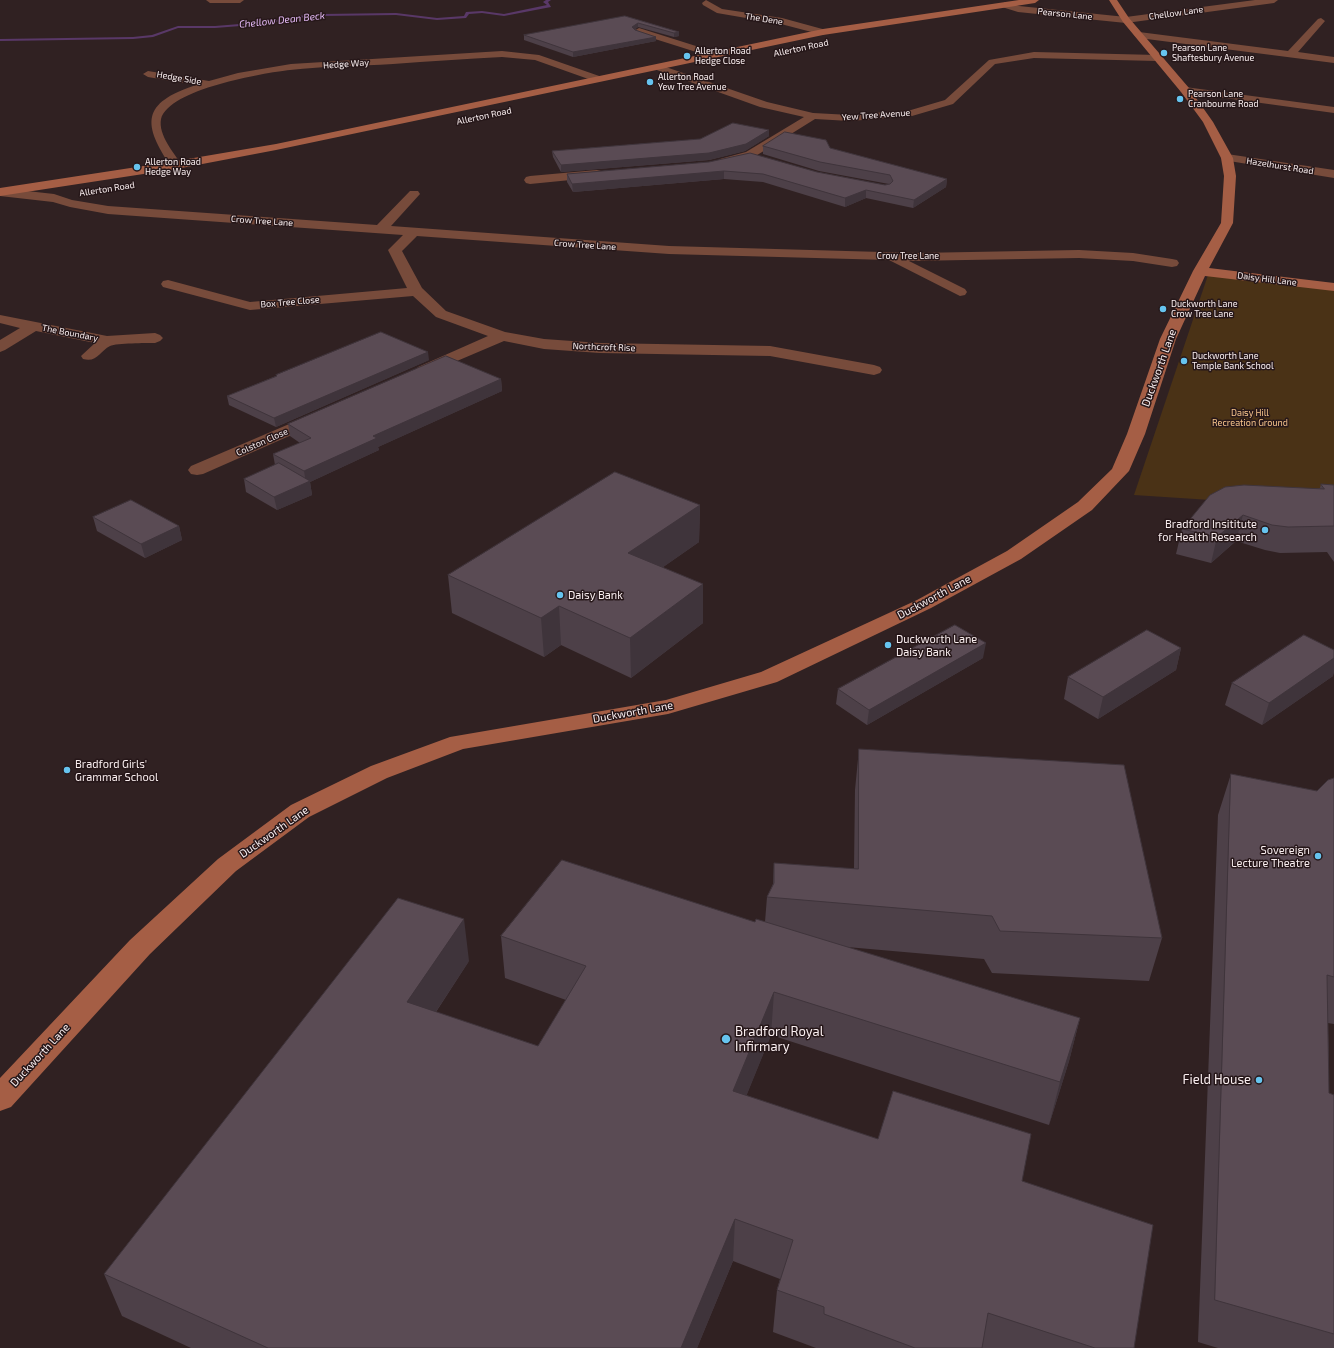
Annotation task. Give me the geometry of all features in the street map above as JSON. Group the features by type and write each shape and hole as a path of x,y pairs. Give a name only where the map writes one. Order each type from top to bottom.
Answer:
{"street":[{"path":"210,0 240,0"},
{"name":"Allerton Road","path":"784,51 966,12 1035,0"},
{"path":"1113,0 1126,20 1185,90 1208,122 1227,158 1230,176 1227,223 1200,271"},
{"name":"Chellow Lane","path":"1126,20 1274,0"},
{"name":"The Dene","path":"706,3 720,11 782,21 823,32"},
{"name":"Pearson Lane","path":"1005,5 1018,9 1126,20"},
{"name":"Allerton Road","path":"0,192 176,165 276,147 823,32 862,25 966,12"},
{"path":"1292,54 1321,20"},
{"path":"639,31 715,54"},
{"path":"1139,35 1334,60"},
{"name":"Hedge Way","path":"176,165 156,133 156,117 162,108 172,99 209,84 260,72 291,67 502,54 536,57 598,79"},
{"name":"Yew Tree Avenue","path":"657,67 764,105 813,116 850,118 912,113 949,102 992,62 1034,55 1157,58"},
{"path":"654,79 700,69"},
{"name":"Hedge Side","path":"148,74 209,84"},
{"path":"1185,90 1334,110"},
{"path":"716,163 750,155 813,116"},
{"path":"750,155 765,159"},
{"name":"Hazelhurst Road","path":"1227,158 1334,174"},
{"path":"530,180 608,173"},
{"name":"Crow Tree Lane","path":"0,192 54,198 70,203 108,210 412,233 669,250 890,256 1079,254 1133,257 1172,263"},
{"name":"Allerton Road","path":"8,204 77,194"},
{"path":"380,230 414,194"},
{"name":"Northcroft Rise","path":"412,233 395,250 406,276 416,291 441,314 502,336 544,344 593,347 770,351 874,370"},
{"path":"890,256 960,292"},
{"name":"Daisy Hill Lane","path":"1200,271 1334,286"},
{"name":"Duckworth Lane","path":"0,1098 140,947 227,865 300,811 379,772 458,742 668,707 769,677 924,604 1014,555 1085,506 1120,471 1136,434 1168,339 1200,271"},
{"name":"Box Tree Close","path":"168,284 250,306 416,291"},
{"name":"The Boundary","path":"0,319 107,340 155,338"},
{"name":"The Boundary","path":"0,347 33,326"},
{"path":"408,377 502,336"},
{"name":"The Boundary","path":"89,356 107,340"},
{"name":"Colston Close","path":"197,470 328,413"}],"green space":[{"name":"Daisy Hill Recreation Ground","path":"1208,275 1334,290 1334,508 1134,495"}],"building":[{"path":"625,16 679,32 674,33 638,23 632,27 635,30 656,37 573,52 524,35"},
{"path":"733,123 769,130 746,144 709,153 561,165 552,151 700,139"},
{"path":"785,132 826,140 830,148 947,179 914,200 866,190 845,198 763,174 724,171 572,184 567,174 709,162 750,153 817,172 885,185 890,184 893,181 890,175 820,162 763,146"},
{"path":"381,332 428,352 274,418 227,396 277,376 276,375"},
{"path":"446,356 501,379 373,436 377,438 304,471 273,454 311,438 288,424"},
{"path":"279,463 310,481 274,497 244,479"},
{"path":"615,472 700,505 628,553 703,584 630,638 559,606 541,618 448,575"},
{"path":"1321,484 1334,485 1334,526 1288,527 1272,525 1243,515 1217,537 1182,529 1210,495 1225,487 1244,485 1324,489"},
{"path":"131,500 179,526 141,544 93,517"},
{"path":"955,625 986,643 869,710 838,689"},
{"path":"1147,630 1181,648 1103,697 1068,677"},
{"path":"1304,635 1334,650 1334,658 1269,703 1232,683"},
{"path":"859,749 1124,765 1162,938 1000,931 992,916 767,897 774,883 774,863 858,869"},
{"name":"Field House","path":"1231,774 1317,791 1328,780 1334,778 1334,977 1327,975 1329,1093 1334,1095 1334,1334 1215,1300"},
{"path":"562,860 755,922 756,919 1080,1018 1060,1082 774,992 733,1091 878,1139 893,1091 1031,1134 1022,1181 1153,1225 1134,1348 1095,1348 988,1313 982,1348 915,1348 824,1314 824,1307 777,1290 793,1240 735,1219 681,1348 268,1348 104,1274 398,898 464,919 407,1002 538,1046 586,966 501,936"}],"waterway":[{"name":"Chellow Dean Beck","path":"0,40 133,38 153,36 178,27 215,27 265,23 297,17 322,15 396,14 437,19 466,17 467,13 482,12 504,15 550,6 545,2 549,0"}],"place":[{"name":"Pearson Lane Shaftesbury Avenue","path":"1164,53"},
{"name":"Allerton Road Hedge Close","path":"687,56"},
{"name":"Allerton Road Yew Tree Avenue","path":"650,82"},
{"name":"Pearson Lane Cranbourne Road","path":"1180,99"},
{"name":"Allerton Road Hedge Way","path":"137,167"},
{"name":"Duckworth Lane Crow Tree Lane","path":"1163,309"},
{"name":"Duckworth Lane Temple Bank School","path":"1184,361"},
{"name":"Bradford Insititute for Health Research","path":"1265,530"},
{"name":"Daisy Bank","path":"560,595"},
{"name":"Duckworth Lane Daisy Bank","path":"888,645"},
{"name":"Bradford Girls' Grammar School","path":"67,770"},
{"name":"Sovereign Lecture Theatre","path":"1318,856"},
{"name":"Bradford Royal Infirmary","path":"726,1039"},
{"name":"Field House","path":"1259,1080"}]}
